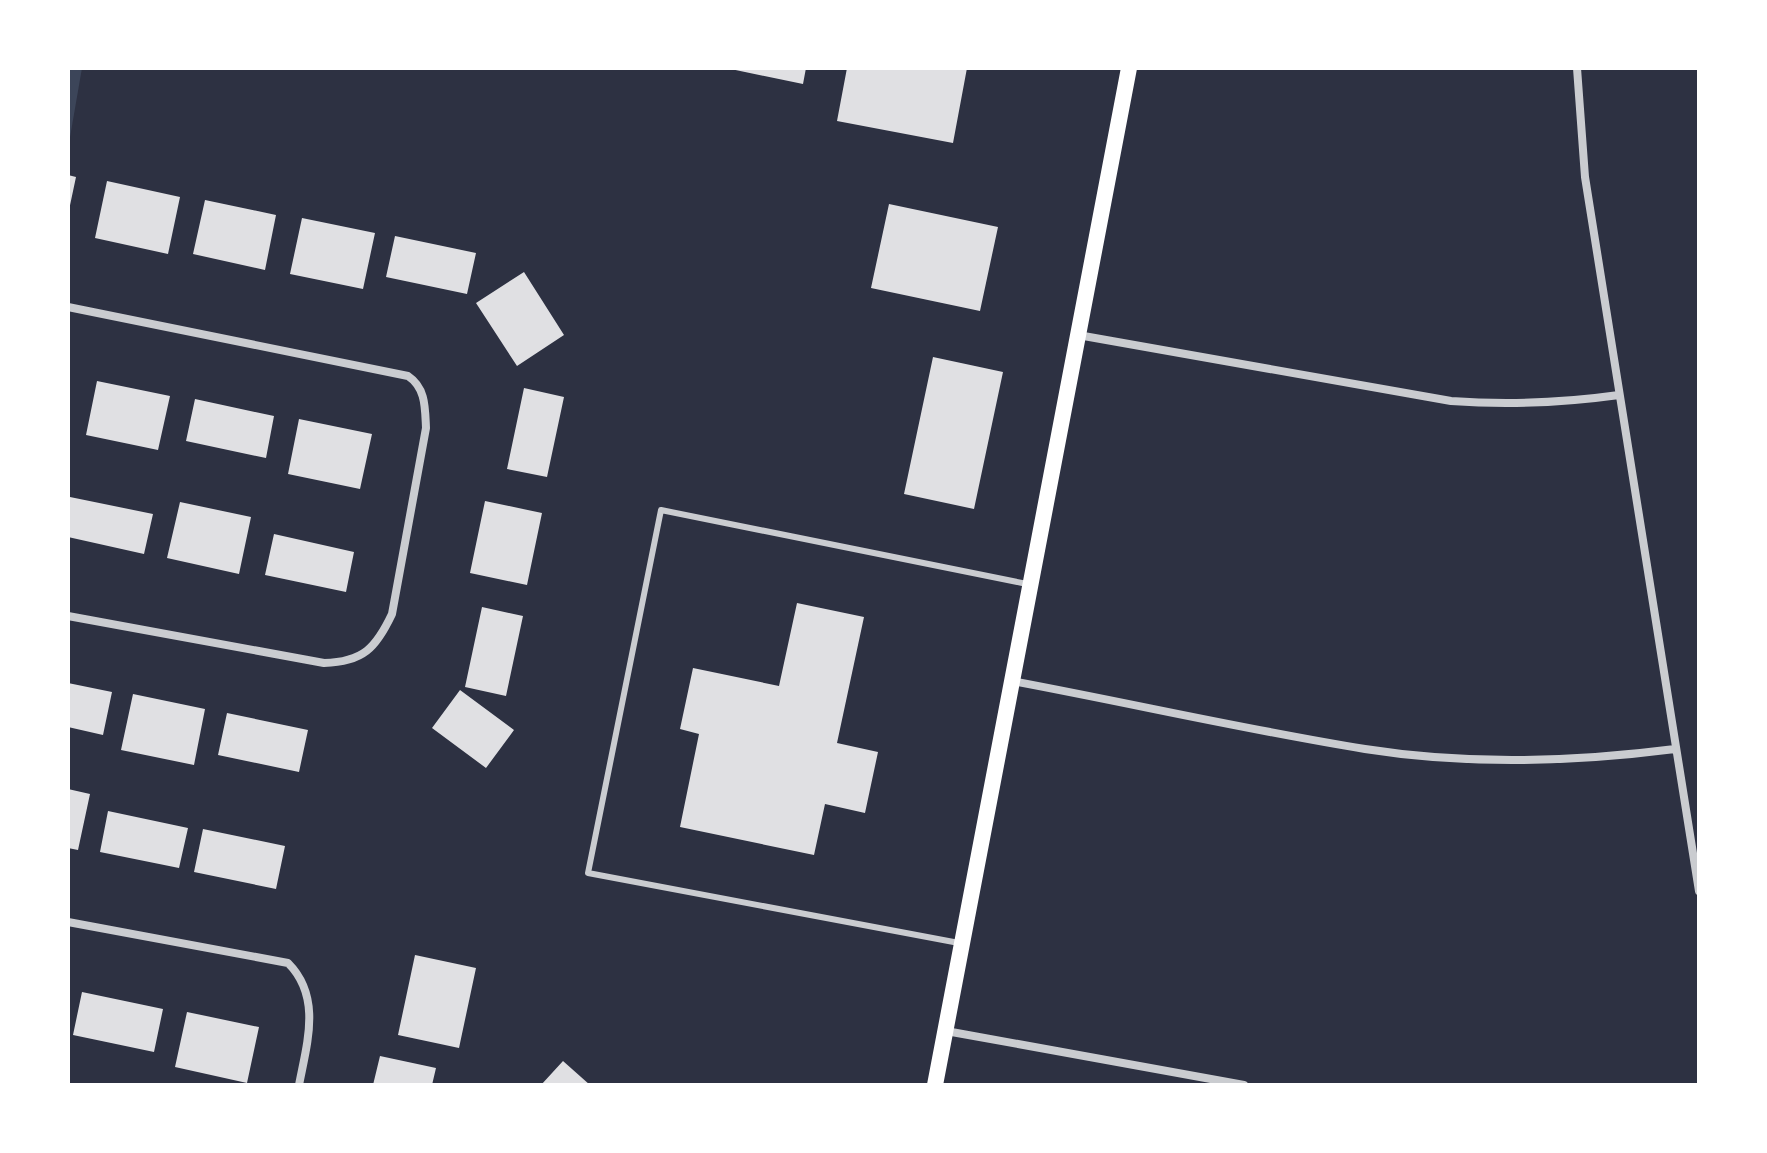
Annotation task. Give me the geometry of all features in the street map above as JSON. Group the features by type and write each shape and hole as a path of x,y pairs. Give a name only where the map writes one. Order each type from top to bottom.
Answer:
{"main road":[{"path":"935,1085 1129,68"}],"street":[{"path":"1577,68 1585,177 1699,891"},
{"path":"68,307 127,321 383,368 408,376 417,382 425,403 426,428 392,614 382,635 363,656 324,663 68,616"},
{"path":"1078,335 1451,401 1559,403 1619,395"},
{"path":"1012,681 1367,749 1454,757 1536,758 1627,755 1675,749"},
{"path":"68,922 288,963 300,974 307,990 311,1024 299,1085"},
{"path":"946,1031 1244,1085"}],"lane":[{"path":"963,944 588,873 661,510 1031,585"}],"shaded area":[{"path":"68,68 82,68 69,143 68,142"}],"building":[{"path":"726,68 806,68 803,84"},
{"path":"847,68 967,68 953,143 837,121"},
{"path":"68,175 76,177 69,210 68,209"},
{"path":"107,181 180,197 168,254 95,238"},
{"path":"205,200 276,215 265,270 193,254"},
{"path":"889,204 998,227 980,311 871,288"},
{"path":"302,218 375,233 363,289 290,274"},
{"path":"395,236 476,253 467,294 386,277"},
{"path":"524,272 564,335 517,366 476,303"},
{"path":"933,357 1003,372 974,509 904,494"},
{"path":"97,381 170,396 158,450 86,435"},
{"path":"524,388 564,397 547,477 507,469"},
{"path":"195,399 274,416 266,458 186,441"},
{"path":"299,419 372,434 360,489 288,474"},
{"path":"70,497 153,514 144,554 68,537"},
{"path":"485,501 542,513 527,585 470,573"},
{"path":"180,502 251,517 239,574 167,558"},
{"path":"274,534 354,552 346,592 265,575"},
{"path":"797,603 864,617 837,743 878,752 865,813 825,804 814,855 680,827 699,734 680,729 693,668 779,686"},
{"path":"482,607 523,616 506,696 465,687"},
{"path":"68,683 112,692 103,735 68,727"},
{"path":"460,690 514,730 486,768 432,728"},
{"path":"133,694 205,709 194,765 121,750"},
{"path":"227,713 308,730 299,772 218,755"},
{"path":"68,789 90,794 78,850 68,848"},
{"path":"108,811 188,828 179,868 100,852"},
{"path":"203,829 285,846 276,889 194,872"},
{"path":"415,955 476,968 459,1048 398,1035"},
{"path":"82,992 163,1009 154,1052 73,1035"},
{"path":"187,1012 259,1027 247,1083 175,1067"},
{"path":"380,1056 436,1068 432,1085 373,1085"},
{"path":"563,1061 590,1085 541,1085"}]}
